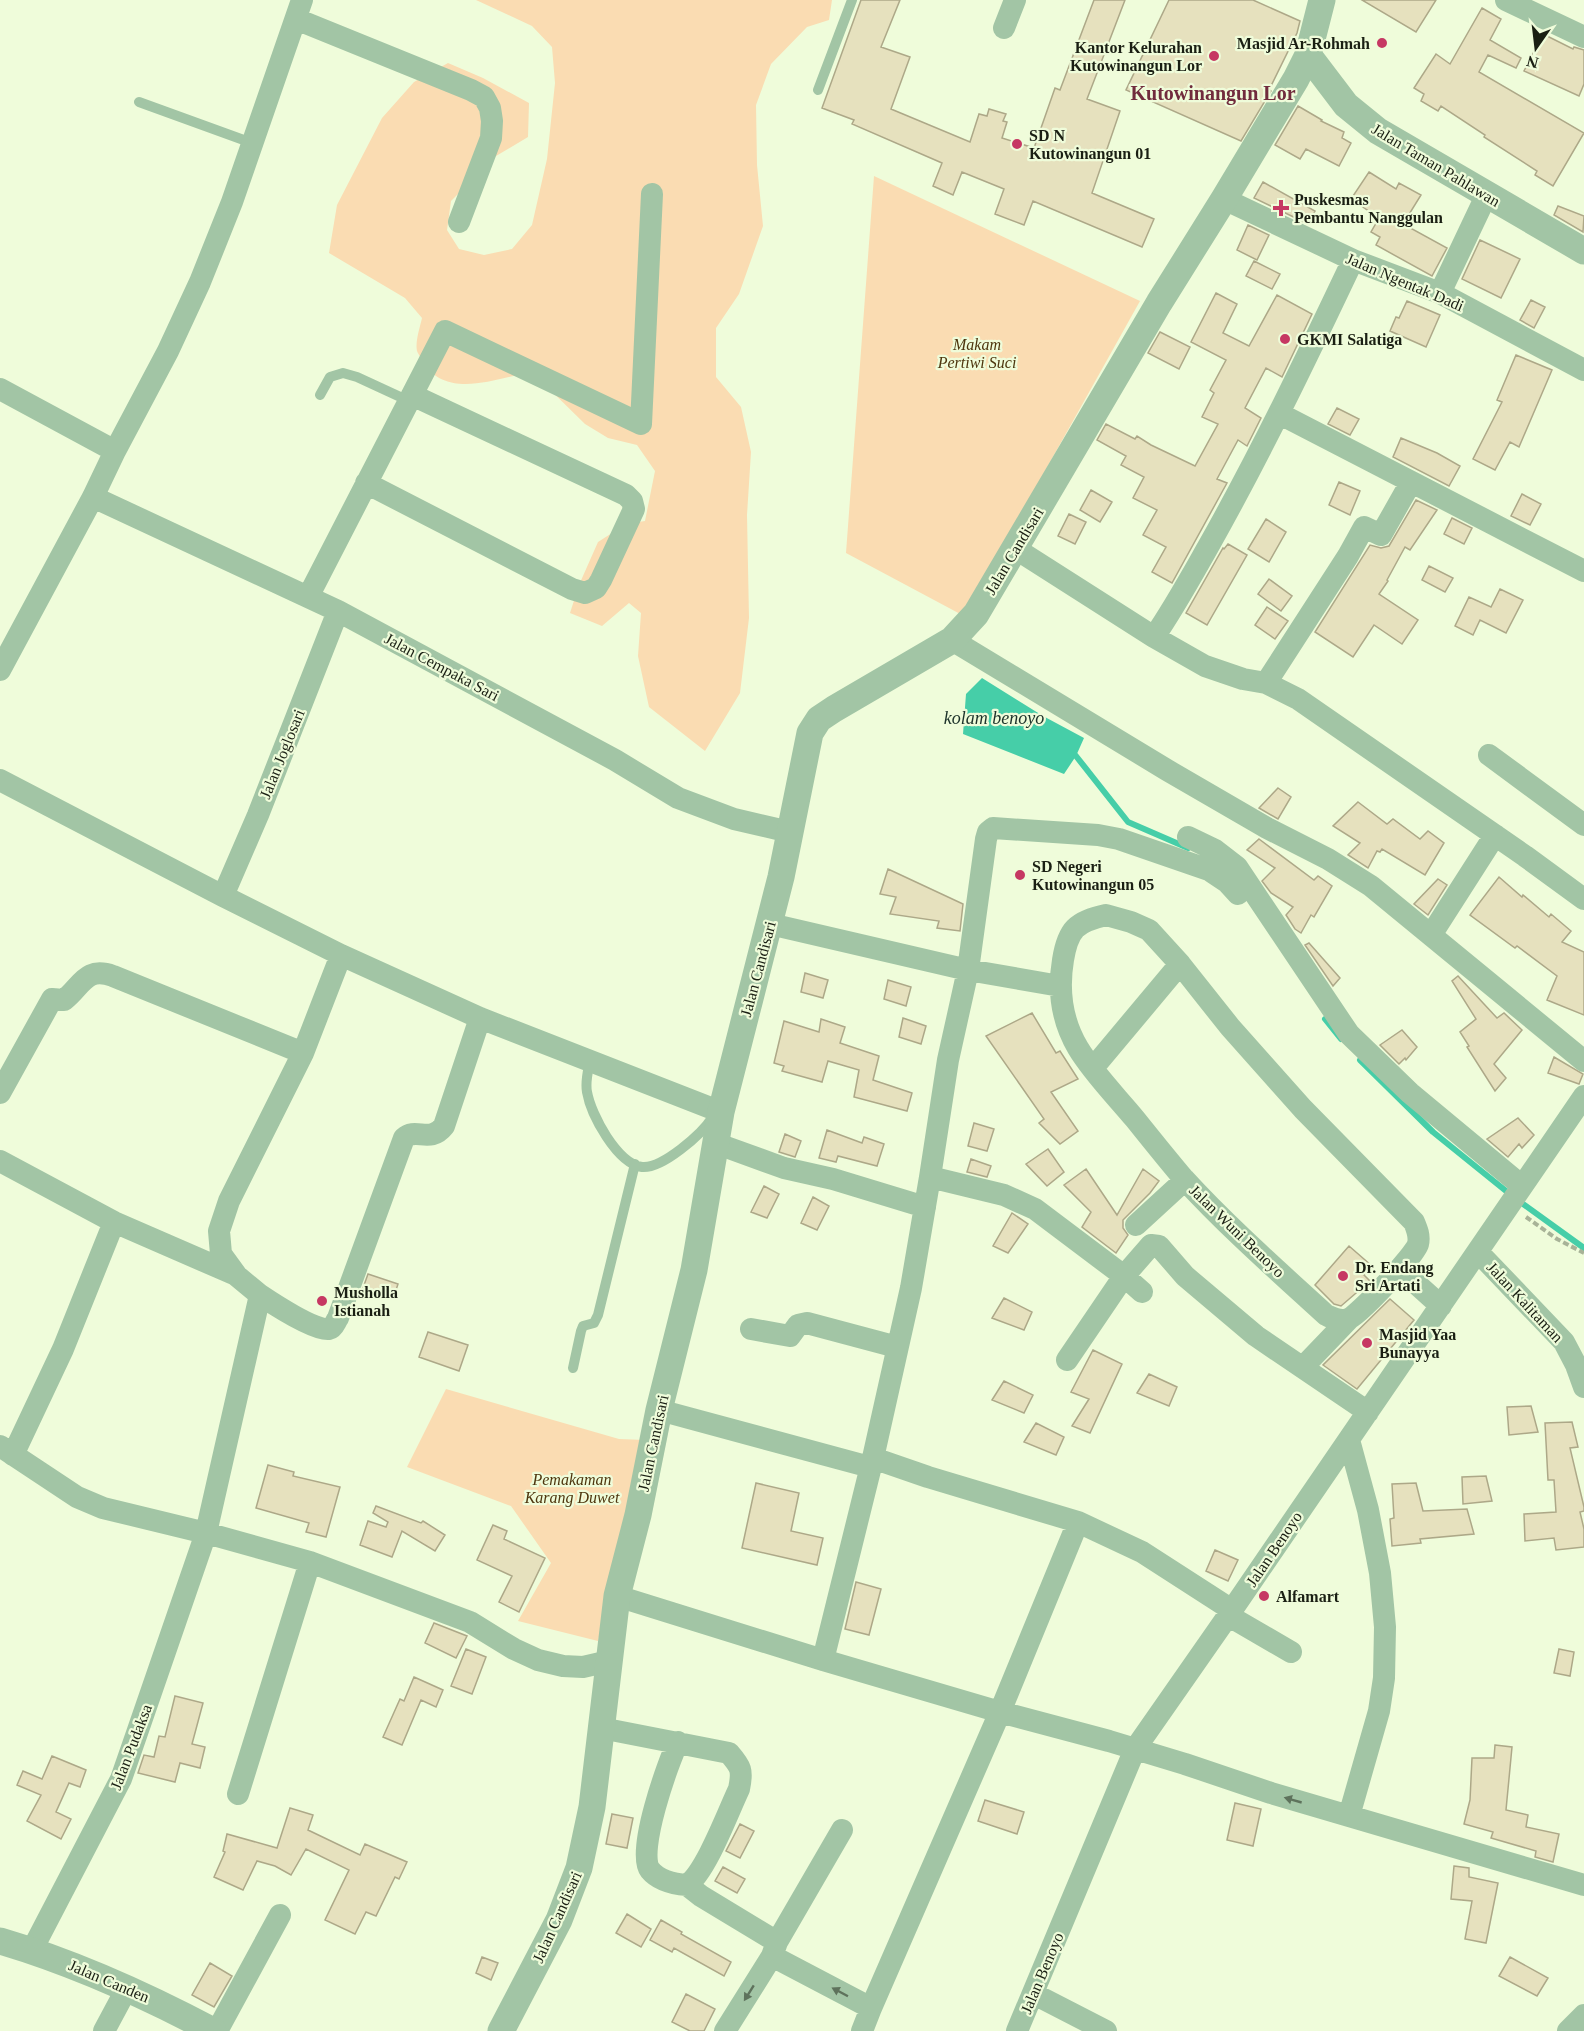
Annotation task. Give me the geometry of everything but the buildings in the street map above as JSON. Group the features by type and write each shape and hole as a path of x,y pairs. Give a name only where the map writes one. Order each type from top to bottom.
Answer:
{"street":[{"path":"1004,28 1015,0"},
{"name":"Jalan Candisari","path":"501,2031 559,1920 579,1868 592,1807 617,1596 638,1515 659,1410 694,1270 716,1143 719,1111 770,924 810,733 819,719 952,640 976,614 1159,303 1296,79 1308,55 1323,0"},
{"path":"1506,0 1584,38"},
{"path":"0,670 93,497 168,351 200,282 232,202 299,9 483,97 490,108 491,138 459,222"},
{"name":"Jalan Taman Pahlawan","path":"1308,55 1346,105 1378,131 1486,196 1584,251"},
{"path":"308,597 445,331 641,424 652,194"},
{"path":"1440,293 1486,196"},
{"name":"Jalan Ngentak Dadi","path":"1224,199 1353,260 1440,293 1584,370"},
{"path":"1154,637 1177,602 1236,499 1280,414 1353,260"},
{"path":"0,389 115,451"},
{"path":"366,483 572,590 585,593 596,588 601,580 634,509 632,501 626,495 410,398"},
{"path":"1280,414 1584,571"},
{"path":"1266,683 1348,556 1364,527 1381,535 1411,482"},
{"name":"Jalan Cempaka Sari","path":"93,497 339,611 615,760 678,798 734,819 790,832"},
{"path":"1016,549 1154,637 1205,666 1243,679 1266,683 1298,699 1584,899"},
{"name":"Jalan Joglosari","path":"223,896 258,815 339,611"},
{"path":"952,640 1167,770 1268,828 1328,859 1371,886 1584,1061"},
{"path":"1489,755 1584,825"},
{"path":"0,780 342,955 480,1018 719,1111"},
{"path":"823,1660 872,1463 910,1288 948,1060 968,970 986,839 991,829 1109,837 1238,867 1349,1034 1516,1194"},
{"path":"1431,935 1495,835"},
{"path":"1188,837 1215,861 1227,882 1238,894"},
{"name":"Jalan Wuni Benoyo","path":"1349,1319 1337,1320 1326,1314 1255,1250 1185,1180 1077,1046 1063,1011 1060,986 1064,954 1071,933 1085,920 1106,915 1149,930 1180,964 1230,1028 1303,1109 1414,1222 1419,1236 1418,1244 1415,1252 1400,1269"},
{"path":"770,924 968,970 1060,986"},
{"path":"342,955 303,1053 229,1201 219,1231 221,1254 237,1276 260,1295 314,1326 326,1329 333,1326 404,1138 410,1134 430,1136 441,1131 444,1126 480,1018"},
{"path":"1093,1068 1180,964"},
{"path":"0,1093 52,999 64,1000 82,980 95,973 113,976 303,1053"},
{"name":"Jalan Benoyo","path":"1017,2031 1135,1749 1231,1613 1584,1096"},
{"path":"716,1143 784,1168 833,1179 925,1207"},
{"path":"0,1161 114,1222 237,1276"},
{"path":"930,1177 1004,1195 1035,1209 1142,1292"},
{"path":"1136,1225 1185,1180"},
{"path":"114,1222 63,1349 4,1449 77,1497 103,1508 206,1533 310,1562 470,1622 514,1649 538,1660 563,1666 583,1666 609,1660"},
{"path":"1067,1360 1124,1276 1150,1245 1159,1246 1185,1276 1256,1336 1368,1412"},
{"name":"Jalan Kalitaman","path":"1478,1252 1564,1342 1584,1387"},
{"path":"1303,1367 1400,1269 1441,1306"},
{"name":"Jalan Pudaksa","path":"32,1950 120,1779 206,1533 260,1295"},
{"path":"751,1329 790,1336 798,1325 807,1323 897,1347"},
{"path":"659,1410 928,1477 1078,1522 1142,1552 1291,1652"},
{"path":"1348,1440 1368,1510 1380,1573 1385,1627 1384,1678 1379,1711 1349,1816"},
{"path":"862,2031 1000,1712 1078,1522"},
{"path":"237,1794 310,1562"},
{"path":"617,1596 823,1660 1135,1749 1271,1793 1584,1885"},
{"path":"601,1728 729,1753 740,1765 742,1775 739,1789 703,1866 694,1880 687,1885"},
{"path":"678,1742 669,1760 649,1831 645,1857 648,1869 660,1879 687,1885 775,1949 870,2008"},
{"path":"725,2031 775,1949 842,1830"},
{"path":"205,2029 280,1915"},
{"name":"Jalan Canden","path":"0,1941 32,1950 127,1988 205,2029"},
{"path":"104,2031 127,1988"},
{"path":"1034,1994 1106,2031"},
{"path":"1568,2031 1584,2015"}],"lane":[{"path":"818,90 852,0"},
{"path":"139,102 252,143"},
{"path":"320,395 330,377 343,373 410,398"},
{"path":"590,1060 587,1085 593,1110 614,1147 635,1164 643,1167 650,1166 685,1146 707,1126 719,1111"},
{"path":"573,1368 581,1331 584,1326 594,1323 598,1315 635,1164"}],"green space":[{"path":"476,0 832,0 829,20 807,27 771,64 756,105 757,165 763,226 739,294 716,328 716,377 741,407 751,452 747,515 749,618 740,693 705,751 649,707 638,656 641,613 629,603 602,626 570,613 579,585 598,542 626,524 645,521 655,471 637,445 608,438 585,424 532,372 474,384 446,381 434,374 417,351 422,318 405,298 329,253 337,205 382,118 414,82 448,63 483,78 529,103 528,137 496,156 451,201 447,230 459,249 484,255 512,249 532,225 547,159 555,83 552,47 532,26"},
{"name":"Makam Pertiwi Suci","path":"874,176 1140,301 964,616 846,553"},
{"name":"Pemakaman Karang Duwet","path":"446,1389 619,1439 645,1440 598,1641 518,1621 551,1563 511,1506 407,1467"}],"water":[{"name":"kolam benoyo","path":"982,678 1043,716 1084,738 1064,774 963,734 966,694"}],"waterway":[{"path":"1076,756 1128,822 1188,848"},
{"path":"1325,1019 1341,1039"},
{"path":"1360,1060 1433,1132 1511,1195"},
{"path":"1519,1201 1584,1248"}],"place":[{"name":"Masjid Ar-Rohmah","path":"1382,43"},
{"name":"Kantor Kelurahan Kutowinangun Lor","path":"1214,56"},
{"name":"SD N Kutowinangun 01","path":"1017,144"},
{"name":"Puskesmas Pembantu Nanggulan","path":"1281,208"},
{"name":"GKMI Salatiga","path":"1285,339"},
{"name":"SD Negeri Kutowinangun 05","path":"1020,875"},
{"name":"Dr. Endang Sri Artati","path":"1343,1276"},
{"name":"Musholla Istianah","path":"322,1301"},
{"name":"Masjid Yaa Bunayya","path":"1367,1343"},
{"name":"Alfamart","path":"1264,1596"}],"district":[{"name":"Kutowinangun Lor","path":"1213,93"}]}
